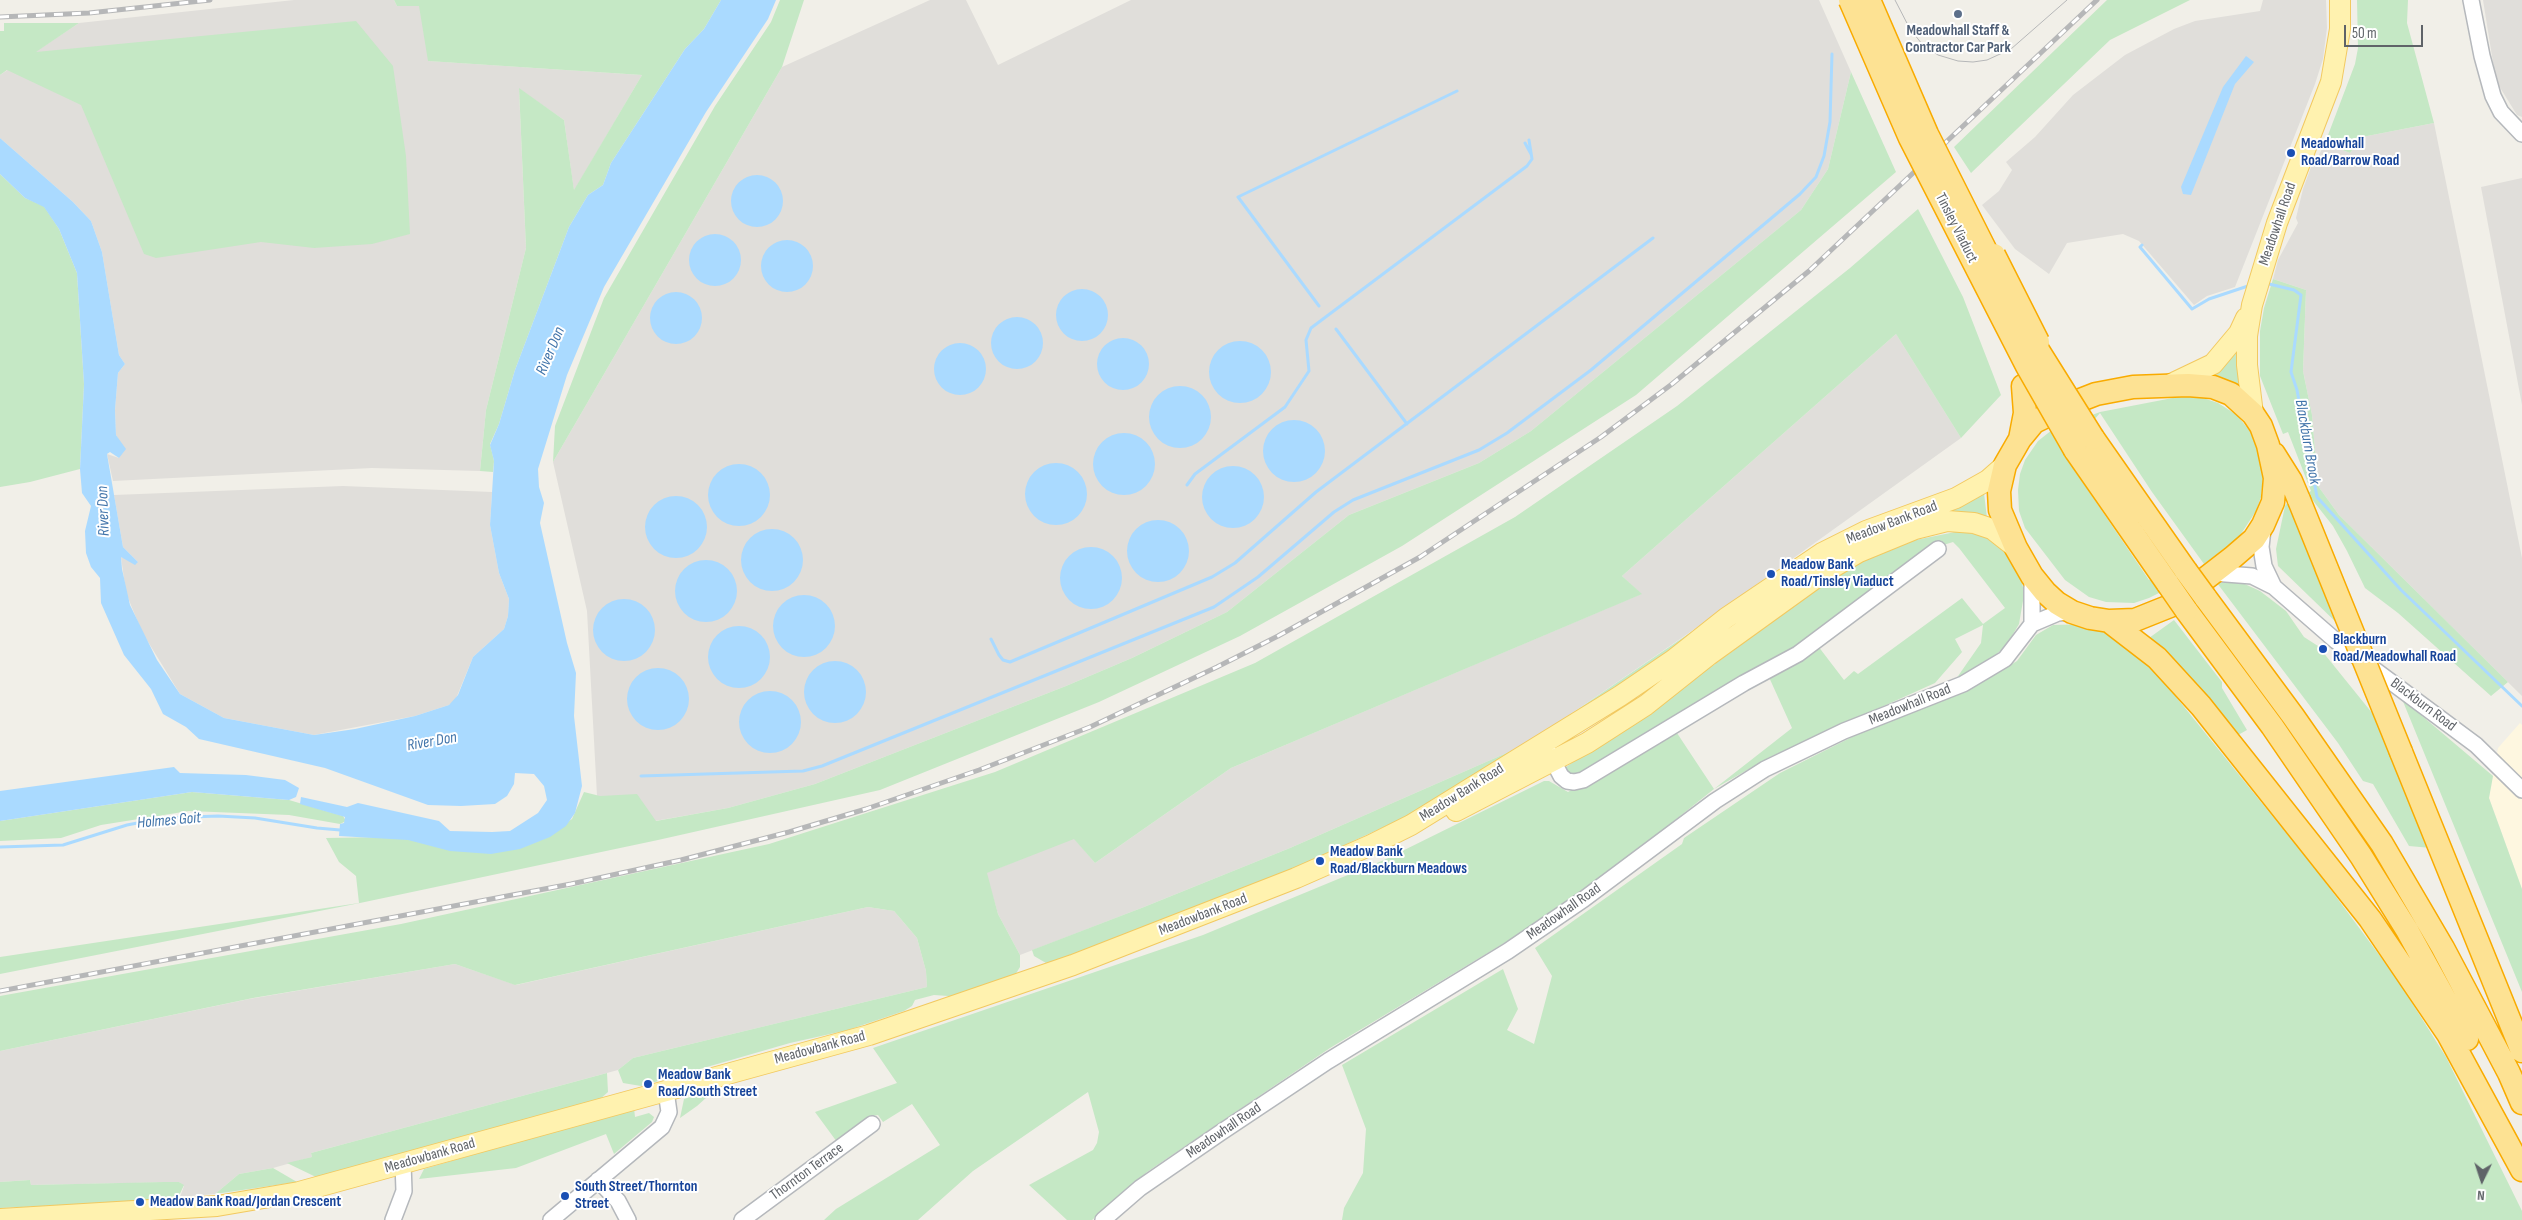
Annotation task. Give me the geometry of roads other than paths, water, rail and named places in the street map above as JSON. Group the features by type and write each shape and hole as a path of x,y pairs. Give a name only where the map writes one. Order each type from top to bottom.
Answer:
{"highway":[{"name":"Tinsley Viaduct","path":"1844,0 1906,141 2019,366 2025,412 2020,438"},
{"name":"Tinsley Viaduct","path":"1850,0 1910,138 2027,366 2084,444"},
{"name":"Tinsley Viaduct","path":"1869,0 1927,134 2084,444"},
{"name":"Tinsley Viaduct","path":"1875,0 1932,132 2038,344 2062,376 2075,386 2096,394"},
{"path":"2268,445 2275,478 2273,502 2263,525 2254,539 2170,606 2134,620 2109,621 2072,612 2057,603 2032,576 2016,548 2000,510 1999,491 2005,466 2020,438 2034,422 2073,402 2096,394 2133,387 2169,385 2214,387 2231,394 2253,414 2268,445 2291,480 2522,1051"},
{"path":"2084,444 2186,571 2304,732 2382,844 2443,948 2509,1074 2522,1103"},
{"path":"2084,444 2168,584 2323,798 2402,922 2451,1007 2485,1075 2522,1164"},
{"path":"2109,621 2157,658 2201,706 2370,918 2448,1034 2522,1170"}],"main road":[{"name":"Meadowhall Road","path":"2253,414 2247,366 2247,336 2253,300 2277,222 2331,82 2340,30 2340,0"},
{"name":"Meadowhall Road","path":"2169,385 2213,364 2239,332 2253,300"},
{"name":"Meadow Bank Road","path":"1411,825 1620,696 1673,660 1726,618 1822,553 1866,531 1956,498 1988,480 2005,466"},
{"name":"Meadow Bank Road","path":"1411,825 1451,814 1554,762 1646,705 1738,634 1820,575 1859,552 1915,529 1947,521 1974,522 1992,529 2016,548"},
{"path":"1726,618 1738,634"},
{"name":"Meadowbank Road","path":"0,1219 159,1215 261,1200 299,1192 869,1035 1073,966 1296,878 1371,846 1411,825"}],"street":[{"path":"2471,0 2482,56 2493,96 2504,117 2522,134"},
{"name":"Blackburn Road","path":"2263,525 2260,547 2264,566 2274,588"},
{"path":"1543,742 1567,781 1583,780 1744,683 1798,654 1938,549"},
{"name":"Blackburn Road","path":"2213,573 2252,576 2274,588 2336,641 2476,745 2522,790"},
{"path":"2032,576 2032,624"},
{"name":"Meadowhall Road","path":"1103,1220 1140,1188 1220,1133 1328,1061 1508,951 1584,899 1715,801 1765,769 1844,731 1963,684 1988,671 2005,659 2032,624 2058,613 2072,612"},
{"path":"551,1220 662,1127 669,1112 666,1090"},
{"name":"Thornton Terrace","path":"742,1220 872,1124"},
{"path":"393,1220 404,1191 403,1164"},
{"path":"598,1180 618,1201 628,1220"}],"water":[{"name":"River Don","path":"721,0 776,0 768,19 706,112 604,287 567,375 538,469 539,487 544,503 540,523 567,643 576,673 574,716 582,786 575,813 566,826 550,837 520,849 491,854 450,851 408,840 339,836 340,824 344,823 345,817 300,804 301,797 347,807 358,803 439,821 450,831 492,832 510,831 538,813 547,800 544,786 534,774 515,773 514,784 507,796 495,804 428,805 325,768 199,739 186,727 163,714 151,689 124,655 101,603 100,578 91,567 86,553 85,531 91,506 82,493 80,469 84,384 77,273 59,229 44,207 25,198 0,174 0,138 73,202 91,221 102,252 119,355 125,364 118,373 115,410 116,435 126,449 119,458 110,452 107,454 123,547 138,562 135,565 121,557 122,569 130,605 157,660 180,694 224,718 314,735 355,729 415,716 449,705 458,695 473,657 504,629 508,616 509,599 499,573 490,525 494,461 490,445 499,424 515,370 569,227 588,195 603,185 611,163 685,49 704,29"},
{"path":"2246,56 2254,62 2235,84 2191,195 2183,194 2181,187 2223,87"},
{"path":"752,175 762,175 776,182 783,196 783,206 776,220 762,227 752,227 742,223 735,216 731,206 731,196 735,186 742,179"},
{"path":"710,234 720,234 734,241 741,255 741,265 734,279 720,286 710,286 700,282 693,275 689,265 689,255 693,245 700,238"},
{"path":"782,240 792,240 806,247 813,261 813,271 806,285 792,292 782,292 772,288 765,281 761,271 761,261 765,251 772,244"},
{"path":"1077,289 1087,289 1101,296 1108,310 1108,320 1101,334 1087,341 1077,341 1067,337 1060,330 1056,320 1056,310 1060,300 1067,293"},
{"path":"671,292 681,292 695,299 702,313 702,323 695,337 681,344 671,344 661,340 654,333 650,323 650,313 654,303 661,296"},
{"path":"1012,317 1022,317 1036,324 1043,338 1043,348 1036,362 1022,369 1012,369 1002,365 995,358 991,348 991,338 995,328 1002,321"},
{"path":"1118,338 1128,338 1142,345 1149,359 1149,369 1142,383 1128,390 1118,390 1108,386 1101,379 1097,369 1097,359 1101,349 1108,342"},
{"path":"1240,341 1257,346 1262,350 1266,355 1271,372 1266,389 1262,394 1257,398 1240,403 1223,398 1218,394 1214,389 1209,372 1214,355 1218,350 1223,346"},
{"path":"955,343 965,343 979,350 986,364 986,374 979,388 965,395 955,395 945,391 938,384 934,374 934,364 938,354 945,347"},
{"path":"1180,386 1197,391 1202,395 1206,400 1211,417 1206,434 1202,439 1197,443 1180,448 1163,443 1158,439 1154,434 1149,417 1154,400 1158,395 1163,391"},
{"path":"1294,420 1311,425 1316,429 1320,434 1325,451 1320,468 1316,473 1311,477 1294,482 1277,477 1272,473 1268,468 1263,451 1268,434 1272,429 1277,425"},
{"path":"1124,433 1141,438 1146,442 1150,447 1155,464 1150,481 1146,486 1141,490 1124,495 1107,490 1102,486 1098,481 1093,464 1098,447 1102,442 1107,438"},
{"path":"1056,463 1073,468 1078,472 1082,477 1087,494 1082,511 1078,516 1073,520 1056,525 1039,520 1034,516 1030,511 1025,494 1030,477 1034,472 1039,468"},
{"path":"739,464 756,469 761,473 765,478 770,495 765,512 761,517 756,521 739,526 722,521 717,517 713,512 708,495 713,478 717,473 722,469"},
{"path":"1233,466 1250,471 1255,475 1259,480 1264,497 1259,514 1255,519 1250,523 1233,528 1216,523 1211,519 1207,514 1202,497 1207,480 1211,475 1216,471"},
{"path":"676,496 693,501 698,505 702,510 707,527 702,544 698,549 693,553 676,558 659,553 654,549 650,544 645,527 650,510 654,505 659,501"},
{"path":"1158,520 1175,525 1180,529 1184,534 1189,551 1184,568 1180,573 1175,577 1158,582 1141,577 1136,573 1132,568 1127,551 1132,534 1136,529 1141,525"},
{"path":"772,529 789,534 794,538 798,543 803,560 798,577 794,582 789,586 772,591 755,586 750,582 746,577 741,560 746,543 750,538 755,534"},
{"path":"1091,547 1108,552 1113,556 1117,561 1122,578 1117,595 1113,600 1108,604 1091,609 1074,604 1069,600 1065,595 1060,578 1065,561 1069,556 1074,552"},
{"path":"706,560 723,565 728,569 732,574 737,591 732,608 728,613 723,617 706,622 689,617 684,613 680,608 675,591 680,574 684,569 689,565"},
{"path":"804,595 821,600 826,604 830,609 835,626 830,643 826,648 821,652 804,657 787,652 782,648 778,643 773,626 778,609 782,604 787,600"},
{"path":"624,599 641,604 646,608 650,613 655,630 650,647 646,652 641,656 624,661 607,656 602,652 598,647 593,630 598,613 602,608 607,604"},
{"path":"739,626 756,631 761,635 765,640 770,657 765,674 761,679 756,683 739,688 722,683 717,679 713,674 708,657 713,640 717,635 722,631"},
{"path":"835,661 852,666 857,670 861,675 866,692 861,709 857,714 852,718 835,723 818,718 813,714 809,709 804,692 809,675 813,670 818,666"},
{"path":"658,668 675,673 680,677 684,682 689,699 684,716 680,721 675,725 658,730 641,725 636,721 632,716 627,699 632,682 636,677 641,673"},
{"path":"770,691 787,696 792,700 796,705 801,722 796,739 792,744 787,748 770,753 753,748 748,744 744,739 739,722 744,705 748,700 753,696"},
{"path":"174,767 180,773 246,775 285,780 299,788 296,797 289,800 192,792 0,821 0,791"}],"waterway":[{"path":"641,776 803,771 822,766 1214,607 1258,577 1334,512 1353,500 1479,450 1507,433 1591,370 1800,194 1816,177 1824,156 1830,122 1832,54"},
{"path":"1319,306 1238,197 1457,91"},
{"path":"1187,485 1195,474 1285,407 1309,371 1306,340 1311,328 1527,166 1532,159 1529,140"},
{"path":"1525,143 1531,154"},
{"path":"991,639 1003,660 1010,662 1212,577 1235,563 1316,492 1653,238"},
{"name":"Blackburn Brook","path":"2142,245 2140,247 2192,309 2209,299 2251,285"},
{"name":"Blackburn Brook","path":"2265,283 2294,290 2301,295 2291,372 2297,390 2317,497 2401,590 2522,706"},
{"path":"1336,329 1407,424"},
{"name":"Holmes Goit","path":"0,847 63,845 127,825 163,818 218,816 255,818 340,830"}],"tram line":[{"path":"1895,0 1910,29 1922,44 1938,55 1958,61 1973,62 1987,60 2011,49 2067,0"}],"railway":[{"path":"0,17 89,13 210,0"},
{"path":"0,991 571,884 681,860 789,832 866,809 979,770 1090,727 1217,667 1278,636 1420,557 1601,437 1672,384 1809,271 2097,0"}],"place":[{"name":"Meadowhall Staff & Contractor Car Park","path":"1958,14"},
{"name":"Meadowhall Road/Barrow Road","path":"2291,153"},
{"name":"Meadow Bank Road/Tinsley Viaduct","path":"1771,574"},
{"name":"Blackburn Road/Meadowhall Road","path":"2323,649"},
{"name":"Meadow Bank Road/Blackburn Meadows","path":"1320,861"},
{"name":"Meadow Bank Road/South Street","path":"648,1084"},
{"name":"South Street/Thornton Street","path":"565,1196"},
{"name":"Meadow Bank Road/Jordan Crescent","path":"140,1202"}]}
